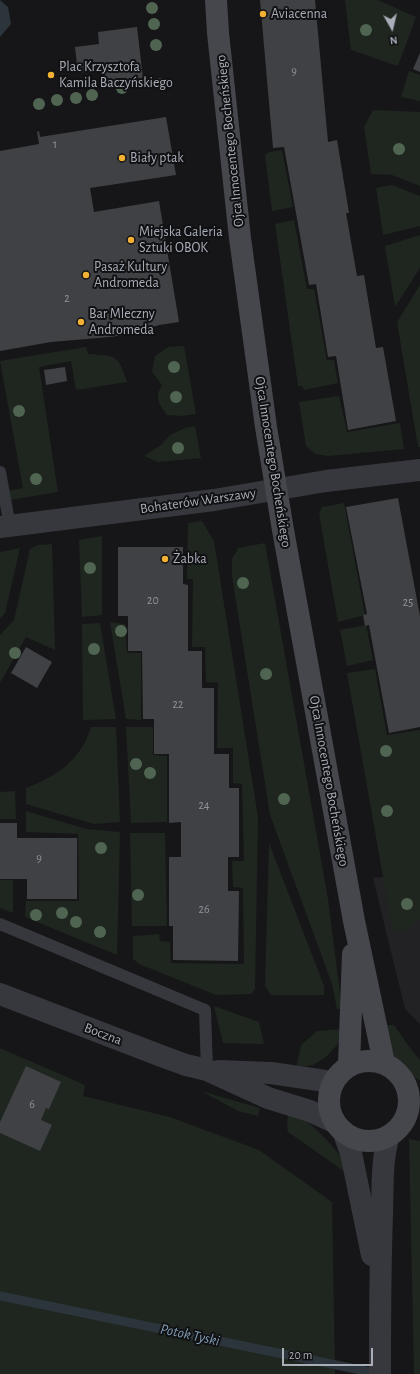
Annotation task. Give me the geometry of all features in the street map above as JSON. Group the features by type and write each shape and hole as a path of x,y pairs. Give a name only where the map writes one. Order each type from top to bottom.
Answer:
{"street":[{"name":"Ojca Innocentego Bocheńskiego","path":"216,0 240,238 266,427 354,921 384,1063"},
{"name":"Bohaterów Warszawy","path":"5,526 214,500 326,481 420,470"},
{"name":"Ojca Innocentego Bocheńskiego","path":"349,1065 354,921"},
{"name":"Boczna","path":"0,994 186,1065 207,1070 271,1073 332,1082"},
{"path":"379,1291 351,1153 330,1111 328,1099 332,1082 339,1073 349,1065 360,1061 372,1060 384,1063 396,1070 414,1095 405,1118 394,1132 384,1152 379,1291 380,1374"},
{"name":"Boczna","path":"207,1070 268,1098 310,1110 339,1127"},
{"path":"339,1127 353,1138 365,1141 377,1140 394,1132 420,1126"}],"lane":[{"path":"0,472 5,526"},
{"path":"0,924 205,1010 207,1070"}],"shaded area":[{"path":"0,0 8,7 11,24 0,37"},
{"path":"345,0 378,0 416,17 398,66 351,50"},
{"path":"409,71 420,75 420,101 401,97"},
{"path":"373,110 420,112 420,186 392,175 371,174 364,127"},
{"path":"282,150 293,207 272,211 265,155 269,152"},
{"path":"392,185 420,196 420,226 383,235 376,188"},
{"path":"294,220 307,289 314,289 327,360 334,360 338,383 304,390 302,386 298,386 275,224"},
{"path":"420,235 420,268 395,307 385,246"},
{"path":"420,285 420,447 418,447 397,322"},
{"path":"184,346 196,414 181,416 167,415 158,401 158,394 162,385 152,372 155,356 168,347"},
{"path":"86,347 88,354 105,355 115,358 121,366 127,382 76,390 71,361 39,367 58,492 10,500 8,491 23,488 0,361"},
{"path":"339,396 347,432 400,423 404,449 328,456 315,454 306,446 299,402"},
{"path":"195,426 201,458 158,462 144,456 161,445 170,435 185,428"},
{"path":"344,503 365,615 338,622 319,514 322,507"},
{"path":"202,521 214,541 258,817 255,989 251,994 216,995 139,964 133,959 133,936 159,934 160,941 170,942 171,963 244,964 243,888 233,887 232,861 244,861 242,784 233,783 233,748 217,748 218,683 206,682 205,647 192,647 193,579 187,579 188,523"},
{"path":"102,536 102,615 82,617 79,540"},
{"path":"265,543 328,899 342,1009 337,1009 332,984 270,815 232,576 232,559 238,548"},
{"path":"52,544 55,650 26,637 0,683 0,635 14,620 30,549 38,545"},
{"path":"20,548 5,613 0,619 0,552"},
{"path":"110,622 125,624 127,653 141,653 141,720 126,719"},
{"path":"100,623 116,719 83,720 82,624"},
{"path":"366,625 373,660 347,666 340,630"},
{"path":"375,669 387,735 420,730 420,919 411,927 401,931 393,931 391,922 347,673"},
{"path":"91,727 116,727 120,822 94,824 26,804 26,788 48,778 66,765 81,748"},
{"path":"126,727 153,727 153,755 167,756 167,822 131,823"},
{"path":"15,791 16,819 0,819 0,792"},
{"path":"26,811 86,829 120,832 117,955 25,917 26,901 79,901 78,834 26,832"},
{"path":"130,833 165,833 167,926 132,926"},
{"path":"269,843 324,986 324,995 271,995 265,986"},
{"path":"420,874 420,1024 405,1009 373,878"},
{"path":"0,880 13,880 13,913 0,908"},
{"path":"214,1006 259,1022 264,1044 223,1043"},
{"path":"385,1025 394,1025 420,1060 420,1081 393,1055 388,1044"},
{"path":"343,1029 338,1044 326,1057 313,1065 296,1068 301,1045 317,1031"},
{"path":"0,1048 85,1085 83,1096 170,1117 259,1150 332,1202 335,1374 0,1374"},
{"path":"201,1091 260,1108 258,1116 238,1111"},
{"path":"288,1113 307,1121 327,1140 343,1159 348,1174 288,1132"},
{"path":"409,1139 420,1141 420,1374 414,1374"}],"building":[{"path":"260,0 315,0 328,142 337,140 349,213 346,213 357,276 364,275 376,348 383,347 396,421 348,430 336,356 328,357 316,284 309,285 284,147 273,148"},
{"path":"137,27 143,78 103,82 102,70 78,73 75,47 99,44 98,32"},
{"path":"420,53 420,72 413,69"},
{"name":"Pasaż Kultury Andromeda","path":"166,117 176,175 90,188 94,212 159,201 179,322 159,325 131,334 51,342 0,351 0,151 39,144 37,132 39,131 40,137"},
{"path":"65,367 67,381 46,385 44,370"},
{"path":"398,498 420,616 420,727 389,733 369,625 365,626 364,621 363,615 367,614 346,507"},
{"path":"118,547 183,547 183,584 188,585 188,651 202,651 202,688 214,688 214,754 229,754 229,788 239,788 239,857 228,857 228,891 239,891 238,961 173,960 173,926 169,926 169,857 181,857 181,822 169,823 169,754 154,754 154,719 143,719 142,651 128,651 128,616 118,616"},
{"path":"26,647 52,662 37,688 11,673"},
{"path":"0,823 17,823 17,838 77,838 77,899 27,899 27,879 0,879"},
{"path":"26,1066 61,1082 49,1109 46,1108 41,1120 52,1125 40,1151 0,1133 0,1122"}],"waterway":[{"name":"Potok Tyski","path":"0,1296 380,1374"}],"place":[{"name":"Aviacenna","path":"263,14"},
{"name":"Plac Krzysztofa Kamila Baczyńskiego","path":"51,75"},
{"name":"Biały ptak","path":"122,158"},
{"name":"Miejska Galeria Sztuki OBOK","path":"131,240"},
{"name":"Pasaż Kultury Andromeda","path":"86,275"},
{"name":"Bar Mleczny Andromeda","path":"81,322"},
{"name":"Żabka","path":"165,559"}]}
